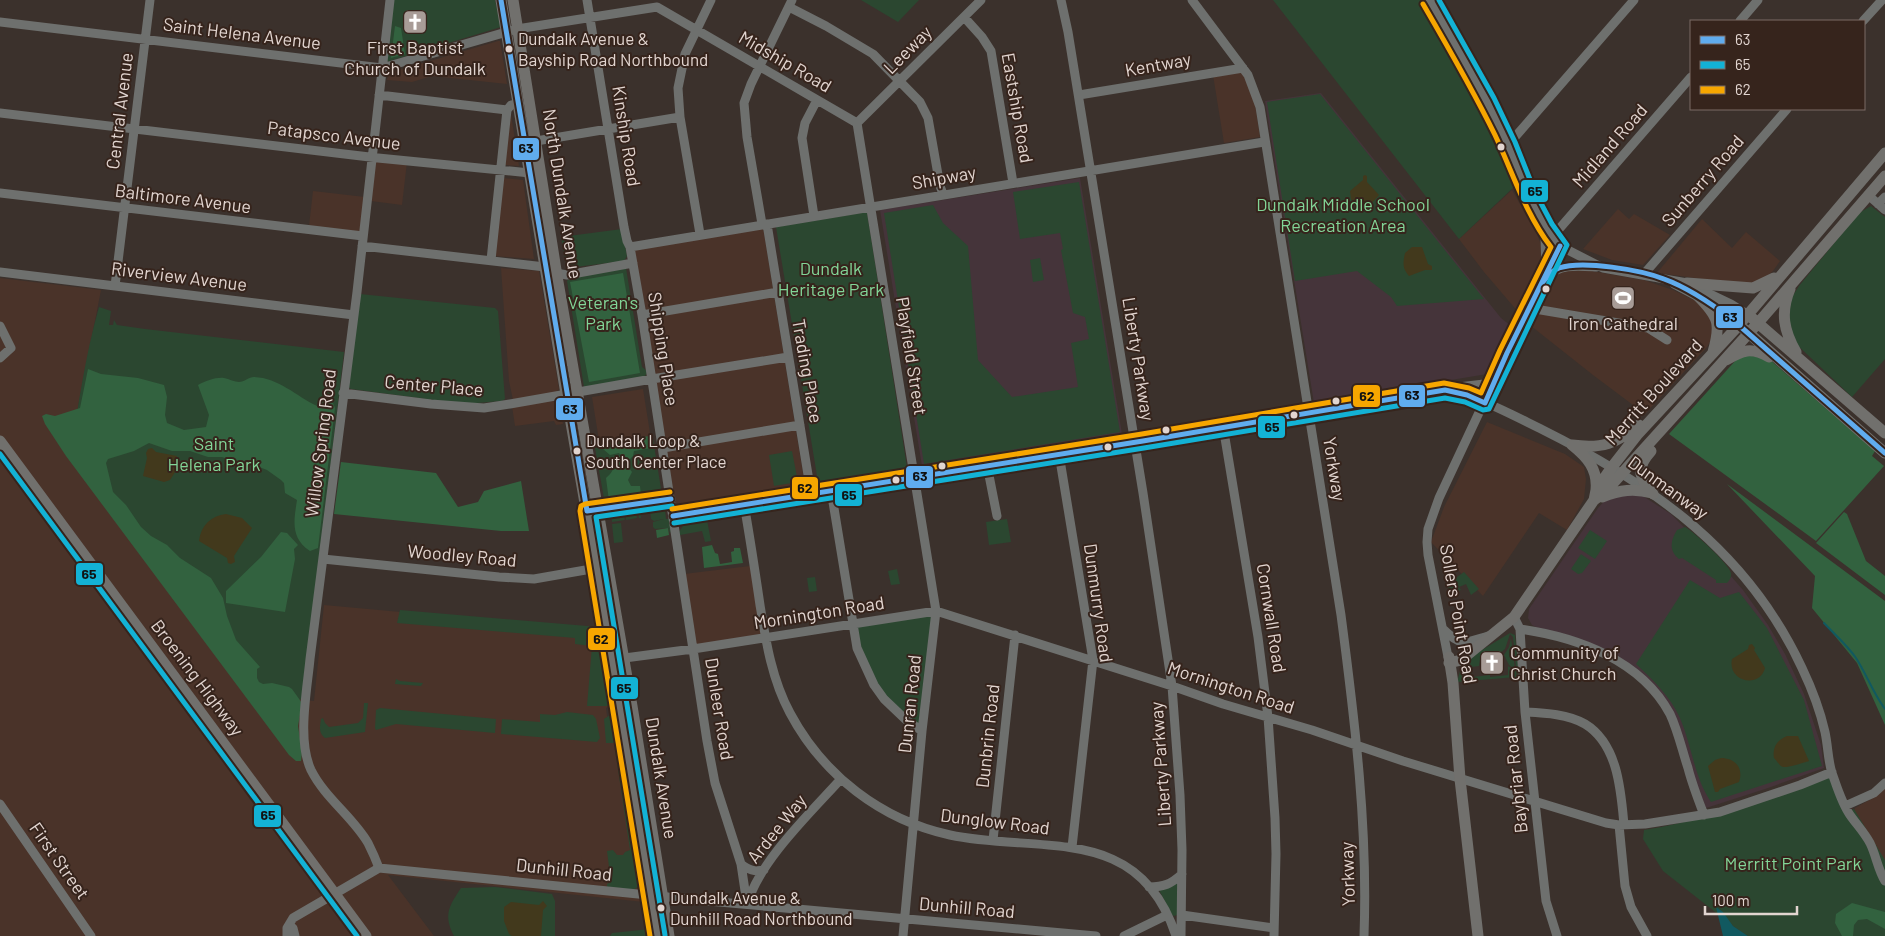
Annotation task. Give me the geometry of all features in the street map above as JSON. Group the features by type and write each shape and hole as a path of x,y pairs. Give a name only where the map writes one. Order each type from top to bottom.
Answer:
{"main road":[{"name":"North Dundalk Avenue","path":"501,0 512,31 536,141 572,393"},
{"name":"North Dundalk Avenue","path":"513,0 512,31 519,103 545,267 572,393"},
{"name":"Merritt Boulevard","path":"1449,660 1461,660 1514,617 1612,467 1656,413 1739,325 1885,152"},
{"name":"Merritt Boulevard","path":"1595,495 1606,491 1623,473 1758,323 1885,176"},
{"path":"1687,283 1753,288 1770,282 1784,271"},
{"path":"1792,283 1785,303 1784,324 1802,362"},
{"path":"1698,296 1708,306 1718,324 1717,337 1712,353"},
{"path":"1747,314 1885,433"},
{"path":"1739,325 1885,453"},
{"path":"1720,363 1738,354 1754,350 1789,368"},
{"path":"1623,473 1621,466 1624,461 1661,418 1677,392"},
{"name":"Dundalk Avenue","path":"572,393 618,659 633,778 656,896 669,936"},
{"path":"1848,402 1866,424 1885,441"},
{"path":"1653,494 1642,480 1640,466 1664,436 1679,411"},
{"path":"1572,445 1590,447 1610,444 1629,434 1656,413"},
{"name":"Broening Highway","path":"0,441 366,936"},
{"path":"1572,445 1590,462 1596,479 1595,495 1621,490 1640,490 1653,494"},
{"name":"Merritt Boulevard","path":"1449,660 1493,634"},
{"path":"1453,683 1456,672 1468,655"},
{"name":"Sollers Point Road","path":"1449,660 1453,683 1460,779 1478,936"},
{"name":"Dundalk Avenue","path":"656,896 658,936"}],"street":[{"name":"Central Avenue","path":"115,286 150,0"},
{"name":"Willow Spring Road","path":"379,868 368,842 318,781 311,769 305,748 309,669 354,315 390,0"},
{"name":"Kinship Road","path":"587,0 624,227 630,247"},
{"path":"700,234 678,99 680,75 685,54 711,0"},
{"name":"Leeway","path":"857,123 980,0"},
{"name":"Liberty Parkway","path":"1062,0 1135,442 1172,686 1180,795 1181,936"},
{"name":"Yorkway","path":"1192,0 1243,68 1252,82 1255,92 1309,412 1341,615 1358,745 1365,865 1364,936"},
{"path":"1430,0 1473,74 1508,144 1528,195 1541,219 1560,246 1603,268"},
{"path":"1508,144 1634,0"},
{"path":"1741,20 1758,0"},
{"path":"1864,20 1882,0"},
{"name":"Saint Helena Avenue","path":"0,22 382,68 512,31 590,18 656,4"},
{"name":"Midship Road","path":"656,4 857,123"},
{"path":"790,4 870,52 920,102 926,112 943,194"},
{"name":"Trading Place","path":"790,4 745,96 744,114 778,292 811,494"},
{"name":"Eastship Road","path":"964,17 982,37 991,51 1013,183"},
{"name":"Kentway","path":"1079,95 1243,68"},
{"name":"Midland Road","path":"1553,236 1690,78"},
{"path":"379,95 507,110"},
{"path":"814,216 802,132 818,100"},
{"path":"491,260 507,110 511,105 519,103"},
{"name":"Sunberry Road","path":"1644,274 1786,110"},
{"name":"Patapsco Avenue","path":"0,113 372,157 530,173"},
{"path":"536,141 680,117"},
{"name":"Playfield Street","path":"857,123 915,476"},
{"name":"Shipway","path":"630,247 1264,142"},
{"name":"Baltimore Avenue","path":"0,193 363,236"},
{"path":"1868,195 1882,207 1885,196"},
{"path":"1541,219 1545,239 1545,274"},
{"path":"362,246 545,267 556,273 567,275 632,263"},
{"name":"Sollers Point Road","path":"1449,660 1428,555 1428,529 1439,498 1560,246"},
{"name":"Shipping Place","path":"630,247 673,516"},
{"path":"1540,286 1551,272 1559,268 1571,266 1603,268 1687,283 1732,304 1747,314"},
{"name":"Riverview Avenue","path":"0,272 354,315"},
{"path":"1663,278 1717,307 1739,325"},
{"path":"642,314 778,292"},
{"path":"1529,308 1648,328 1654,330 1667,340"},
{"path":"0,326 11,348 0,358"},
{"name":"Center Place","path":"343,393 477,408 788,357"},
{"path":"1445,390 1485,384 1495,380"},
{"name":"Dunmanway","path":"673,516 1445,390 1458,392 1572,445 1623,473 1700,530 1732,563 1771,614 1802,667 1825,730 1832,772 1845,806 1868,840 1885,881"},
{"path":"663,448 800,425"},
{"name":"Cornwall Road","path":"1223,426 1258,637 1268,717 1275,818 1274,932"},
{"name":"Dunmurry Road","path":"1059,454 1093,660 1072,847"},
{"path":"987,465 996,516"},
{"name":"Dunran Road","path":"903,936 922,730 936,611 915,476"},
{"path":"831,490 857,648 874,685 893,708 922,730"},
{"path":"593,510 671,498"},
{"name":"Dunglow Road","path":"744,504 765,638 773,670 789,712 810,745 840,780 872,803 913,823 949,835 1072,847 1112,858 1131,870 1149,887 1158,898 1176,936"},
{"name":"Dunleer Road","path":"673,516 715,783 741,864 747,904"},
{"name":"Woodley Road","path":"323,559 534,579 603,567"},
{"name":"Mornington Road","path":"618,659 936,611 1591,820 1622,825 1645,824 1720,812 1832,772"},
{"name":"Baybriar Road","path":"1514,617 1520,629 1526,712 1546,901 1557,936"},
{"path":"1443,629 1453,639 1464,643 1493,634"},
{"path":"1520,629 1561,637 1588,646 1619,662 1652,689 1665,706 1674,724 1704,815"},
{"name":"Dunbrin Road","path":"993,840 1015,635"},
{"path":"1526,712 1562,716 1584,723 1592,729 1606,746 1615,765 1621,794 1625,886 1631,907 1647,936"},
{"name":"Ardee Way","path":"747,904 750,894 764,870 788,839 840,780"},
{"path":"1845,806 1874,793 1885,783"},
{"name":"First Street","path":"0,804 91,936"},
{"path":"741,864 749,870 756,872 764,870"},
{"path":"287,936 287,928 293,918 379,868"},
{"name":"Dunhill Road","path":"379,868 656,896 1094,936"},
{"path":"1149,887 1165,886 1172,883 1182,874"},
{"path":"1124,936 1167,915"},
{"path":"1182,915 1274,932"}],"shaded area":[{"path":"500,41 507,84 432,76 412,82 387,80 389,73"},
{"path":"1242,70 1253,90 1260,137 1224,143 1213,75"},
{"path":"1321,93 1501,318 1511,326 1487,374 1314,403 1265,101"},
{"path":"511,114 519,166 505,165"},
{"path":"376,159 407,162 402,205 371,201"},
{"path":"503,178 523,180 534,259 494,256"},
{"path":"1080,178 1122,434 922,466 880,210"},
{"path":"1512,190 1537,234 1541,245 1542,257 1537,275 1519,313 1459,239"},
{"path":"313,191 365,197 361,233 309,226"},
{"path":"1618,209 1629,219 1634,214 1670,235 1643,265 1612,260 1583,249"},
{"path":"1702,219 1732,248 1746,232 1780,261 1773,271 1760,283 1749,285 1657,273"},
{"path":"763,227 806,492 676,514 634,248"},
{"path":"501,268 539,271 559,389 556,393 513,400 509,381"},
{"path":"1574,268 1644,280 1694,300 1709,312 1715,333 1707,347 1645,414 1526,322 1544,285 1552,274"},
{"path":"0,278 101,290 70,457 303,700 314,701 324,605 596,630 611,705 606,708 607,716 613,722 637,887 644,902 388,875 434,936 0,936"},
{"path":"643,389 651,439 600,447 592,397"},
{"path":"557,400 560,403 563,424 556,425 554,421 515,426 512,406"},
{"path":"1487,422 1565,454 1584,467 1586,479 1584,499 1567,530 1539,513 1483,596 1431,542 1444,507"},
{"path":"1638,493 1671,514 1723,567 1743,590 1768,625 1785,654 1804,694 1821,745 1824,768 1706,808 1661,695 1598,646 1532,625 1528,618 1529,609 1598,508 1608,497"},
{"path":"750,566 762,633 759,636 698,646 694,644 684,574"},
{"path":"1885,785 1885,864 1854,812 1855,808 1873,798"}],"green space":[{"path":"393,0 495,0 501,27 386,62"},
{"path":"861,0 919,0 898,22"},
{"path":"1273,0 1421,0 1473,89 1516,185 1459,239"},
{"path":"395,26 401,28 405,54 391,58"},
{"name":"Dundalk Middle School Recreation Area","path":"1320,94 1484,299 1397,306 1391,297 1357,271 1295,281 1267,102"},
{"path":"1079,182 1120,432 924,464 884,213 933,205 943,223 968,246 978,360 1012,397 1078,387 1071,343 1089,339 1085,317 1073,313 1061,250 1063,249 1060,233 1020,239 1013,192"},
{"path":"1871,206 1885,217 1885,359 1852,397 1791,339 1787,305 1799,286 1859,213"},
{"name":"Dundalk Heritage Park","path":"867,212 908,474 819,488 776,227"},
{"path":"622,229 627,256 624,261 567,268 561,237"},
{"path":"1040,258 1044,280 1033,282 1030,260"},
{"name":"Veteran's Park","path":"626,268 642,367 648,372 644,377 584,387 567,281 569,279"},
{"name":"Veteran's Park","path":"623,273 640,373 589,382 570,282"},
{"path":"360,294 495,308 498,311 505,399 502,401 464,404 351,389 347,386"},
{"name":"Saint Helena Park","path":"99,307 111,311 109,325 113,325 114,320 117,325 145,329 344,352 303,700 244,690 70,457 86,363"},
{"path":"1744,355 1768,358 1875,451 1872,456 1884,466 1816,541 1669,434 1736,360"},
{"path":"88,369 101,374 138,378 164,385 167,397 165,415 167,423 184,430 206,427 209,415 198,385 218,378 239,382 252,377 263,378 279,384 317,406 324,401 333,403 335,408 318,548 310,551 296,534 297,500 285,493 284,483 267,470 244,461 235,461 222,457 208,457 190,451 172,451 149,443 134,451 108,459 106,463 113,492 126,505 141,527 151,536 167,545 180,558 211,578 223,598 227,616 236,640 260,667 257,669 259,682 289,687 302,703 298,726 302,752 301,761 296,761 289,755 66,456 45,424 42,416 46,414 55,416 80,408"},
{"path":"649,436 651,448 634,451 633,456 628,461 623,459 619,453 610,455 603,449 601,444"},
{"path":"653,439 662,495 605,504 595,448"},
{"path":"792,451 798,482 774,486 769,455"},
{"path":"620,456 632,472 628,480 631,486 640,486 641,495 609,501 606,478 613,469 613,457"},
{"path":"341,462 436,473 458,507 478,502 484,491 521,481 529,531 501,531 334,514"},
{"path":"1727,484 1885,601 1885,725 1857,663 1812,608 1815,576"},
{"path":"661,504 662,510 665,510 666,519 669,519 670,533 668,528 655,529 653,527 653,522 664,519 654,521 651,519 650,510 640,512 641,518 639,518 637,508"},
{"path":"636,508 637,518 626,520 625,510"},
{"path":"623,511 625,520 612,522 611,512"},
{"path":"1844,512 1847,514 1866,561 1885,576 1885,595 1816,543"},
{"path":"1007,519 1011,542 989,545 986,522"},
{"path":"707,520 711,541 705,542 702,531 680,535 679,532 684,524"},
{"path":"621,523 623,542 614,543 612,524"},
{"path":"1685,527 1711,548 1725,563 1731,573 1727,583 1716,583 1716,580 1682,558 1679,559 1673,552 1673,537 1677,530"},
{"path":"668,528 669,535 657,538 656,530"},
{"path":"1590,530 1607,541 1595,559 1578,548"},
{"path":"281,532 287,533 298,545 294,549 295,559 285,612 226,603 226,591 261,557"},
{"path":"712,545 715,553 718,554 720,564 732,562 731,552 734,551 734,548 740,548 743,563 704,568 702,547"},
{"path":"1581,554 1591,561 1582,573 1578,574 1571,569"},
{"path":"897,569 900,584 891,585 888,571"},
{"path":"1464,572 1479,589 1471,595 1466,584 1459,587 1461,590 1453,593 1446,585"},
{"path":"815,577 817,591 809,592 807,578"},
{"path":"1690,580 1720,598 1739,592 1767,628 1804,700 1822,766 1711,802 1697,772 1676,710 1661,689 1636,664"},
{"path":"400,610 599,627 613,706 587,706 592,646 575,644 575,638 397,623"},
{"path":"930,615 932,620 919,723 916,723 884,695 872,678 855,625"},
{"path":"1510,633 1515,635 1519,677 1517,677 1513,637 1510,634 1505,649 1500,653 1497,651 1480,660 1479,666 1471,667 1472,677 1508,675 1508,666 1516,671 1516,677 1457,682 1461,668 1467,659"},
{"path":"1511,638 1515,669 1509,665 1504,655 1509,647"},
{"path":"396,679 423,683 421,686 395,684"},
{"path":"364,703 368,703 365,732 325,738 321,734 321,719 323,718 329,727 358,723 363,718"},
{"path":"380,708 496,719 495,733 396,724 376,730 376,710"},
{"path":"567,712 593,715 596,719 600,738 597,742 501,734 502,719 540,722 540,714 555,715"},
{"path":"610,715 619,722 641,878 641,885 633,890 607,887 607,884 611,882 607,851 613,850 617,855 623,855 630,850 614,743 606,743 604,719"},
{"name":"Merritt Point Park","path":"1830,775 1845,813 1854,809 1885,860 1885,936 1748,936 1733,926 1717,908 1719,915 1663,871 1643,839 1644,830 1715,814"},
{"path":"1178,883 1177,915 1174,916 1158,888"},
{"path":"495,887 552,894 555,901 555,936 454,936 448,916 453,900 461,888"},
{"path":"1852,903 1885,912 1885,929 1867,919 1858,920 1854,925 1853,936 1842,936 1835,923 1836,914"},
{"path":"650,929 651,936 610,936 612,933"}],"sand":[{"path":"1365,175 1367,176 1367,182 1379,195 1370,204 1357,206 1351,199 1350,191 1363,180"},
{"path":"1412,247 1422,247 1428,264 1432,266 1432,270 1425,270 1409,276 1404,268 1404,260 1405,253"},
{"path":"152,448 156,452 177,456 177,469 170,480 164,482 143,476 147,458 146,453 148,449"},
{"path":"226,514 242,518 252,528 234,556 235,562 231,564 228,563 227,558 199,541 204,526 211,519"},
{"path":"1752,644 1765,668 1762,675 1757,679 1745,680 1734,673 1732,659 1748,649 1749,645"},
{"path":"1787,736 1798,736 1809,761 1786,767 1779,764 1774,758 1775,748 1780,740"},
{"path":"1721,758 1726,758 1737,765 1740,777 1739,782 1715,792 1708,766"},
{"path":"543,901 547,906 543,910 541,936 512,936 509,934 504,921 504,907 511,902 539,905"}],"water":[{"path":"1716,907 1723,912 1733,926 1748,936 1723,936"}],"waterway":[{"path":"1824,623 1856,658 1885,709"}],"transit line":[{"name":"63","path":"501,0 587,511 671,499"},
{"name":"65","path":"674,523 1445,398 1465,402 1483,410 1489,409 1567,245 1552,224 1535,192 1515,142 1494,98 1439,0"},
{"name":"62","path":"672,509 1142,434 1444,383 1469,388 1481,393 1551,247 1527,207 1478,102 1423,4"},
{"name":"63","path":"673,516 1143,441 1445,390 1467,395 1485,403 1507,353 1560,246"},
{"name":"63","path":"1542,283 1556,269 1582,265 1612,267 1641,272 1682,287 1709,302 1733,320 1885,453"},
{"name":"65","path":"0,454 357,936"},
{"name":"62","path":"650,936 580,511 581,506 585,504 670,492"},
{"name":"65","path":"665,935 596,517 672,506"}],"place":[{"name":"First Baptist Church of Dundalk","path":"415,22"},
{"name":"Dundalk Avenue & Bayship Road Northbound","path":"509,49"},
{"name":"Iron Cathedral","path":"1623,298"},
{"name":"Dundalk Loop & South Center Place","path":"577,451"},
{"name":"Community of Christ Church","path":"1492,663"},
{"name":"Dundalk Avenue & Dunhill Road Northbound","path":"661,908"}]}
